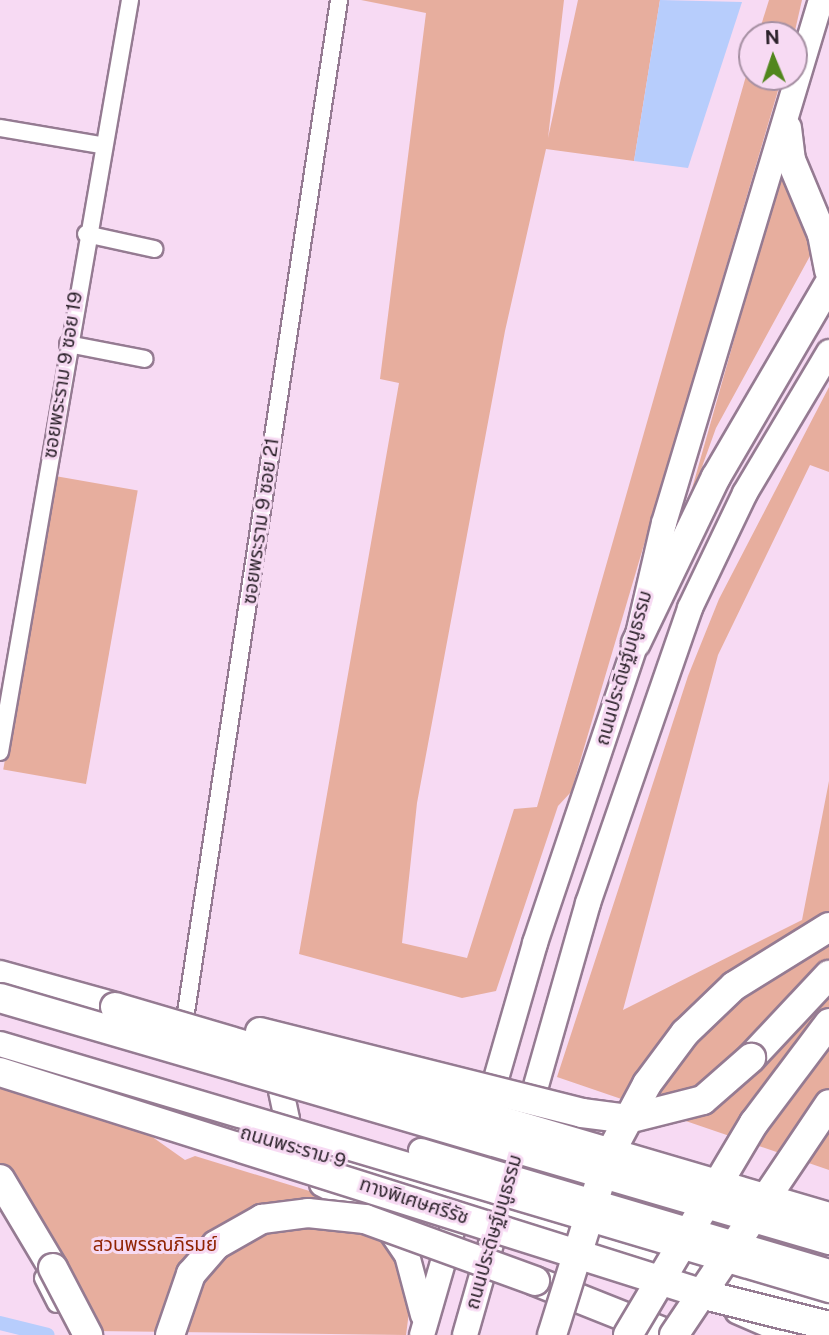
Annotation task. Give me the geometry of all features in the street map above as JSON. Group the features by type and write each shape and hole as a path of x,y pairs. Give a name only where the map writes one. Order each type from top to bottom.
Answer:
{"highway":[{"path":"787,128 791,160 822,234 829,270"},
{"path":"636,643 716,477 829,285"},
{"path":"552,1335 607,1159 647,1084 685,1033 734,986 829,927"},
{"path":"0,975 829,1217"},
{"path":"116,1007 303,1041 582,1113 628,1119 703,1100 729,1083 829,975"},
{"path":"806,999 829,982"},
{"path":"0,998 829,1240"},
{"path":"628,1335 754,1123 829,1023"},
{"name":"ทางพิเศษศรีรัช","path":"0,1072 713,1297 829,1326"},
{"path":"170,1335 191,1274 216,1245 262,1219 308,1213 365,1219 672,1335 829,1104"},
{"path":"0,1180 88,1335"},
{"path":"713,1297 797,1335"}],"main road":[{"name":"ถนนประดิษฐ์มนูธรรม","path":"423,1331 535,943 636,643 664,523 787,128 821,0"},
{"name":"ถนนประดิษฐ์มนูธรรม","path":"464,1335 538,1078 645,739 691,608 745,493 829,352"},
{"path":"608,729 617,738 645,739"},
{"path":"0,1007 252,1082 286,1082 475,1148 829,1255"},
{"name":"ถนนพระราม 9","path":"0,1028 829,1272"},
{"name":"ถนนพระราม 9","path":"0,1044 829,1290"},
{"name":"ถนนพระราม 9","path":"0,1058 156,1107 829,1305"},
{"path":"538,1078 568,1145 605,1187"},
{"path":"265,1139 287,1119 286,1082"},
{"path":"156,1107 176,1132 336,1189 369,1208 407,1255 423,1331"},
{"path":"490,1248 524,1242 631,1269 698,1265"}],"street":[{"name":"ซอยพระราม 9 ซอย 19","path":"0,751 101,145 130,0"},
{"name":"ซอยพระราม 9 ซอย 21","path":"182,1041 338,0"},
{"path":"0,128 101,145"},
{"path":"86,234 154,250"},
{"path":"68,344 145,359"},
{"path":"0,1199 56,1304"},
{"path":"46,1283 68,1275"}],"green space":[{"path":"361,0 564,0 548,138 578,0 660,0 634,161 546,149 505,331 417,803 402,943 467,958 514,809 537,807 742,91 778,91 571,792 558,806 496,991 462,998 299,954 399,383 380,379 426,13"},
{"path":"769,0 802,0 797,21 762,21"},
{"path":"782,170 815,234 810,256 716,428 684,517"},
{"path":"829,387 829,472 810,465 718,655 623,1010 802,920 829,781 829,1170 557,1077 688,676 719,599"},
{"path":"55,476 138,491 86,784 3,769"},
{"name":"สวนพรรณภิรมย์","path":"0,1076 134,1124 185,1160 195,1156 329,1197 391,1247 411,1297 406,1335 95,1331 0,1172"}],"water":[{"path":"660,0 742,2 688,168 634,161"}],"waterway":[{"path":"0,1323 48,1335"}]}
